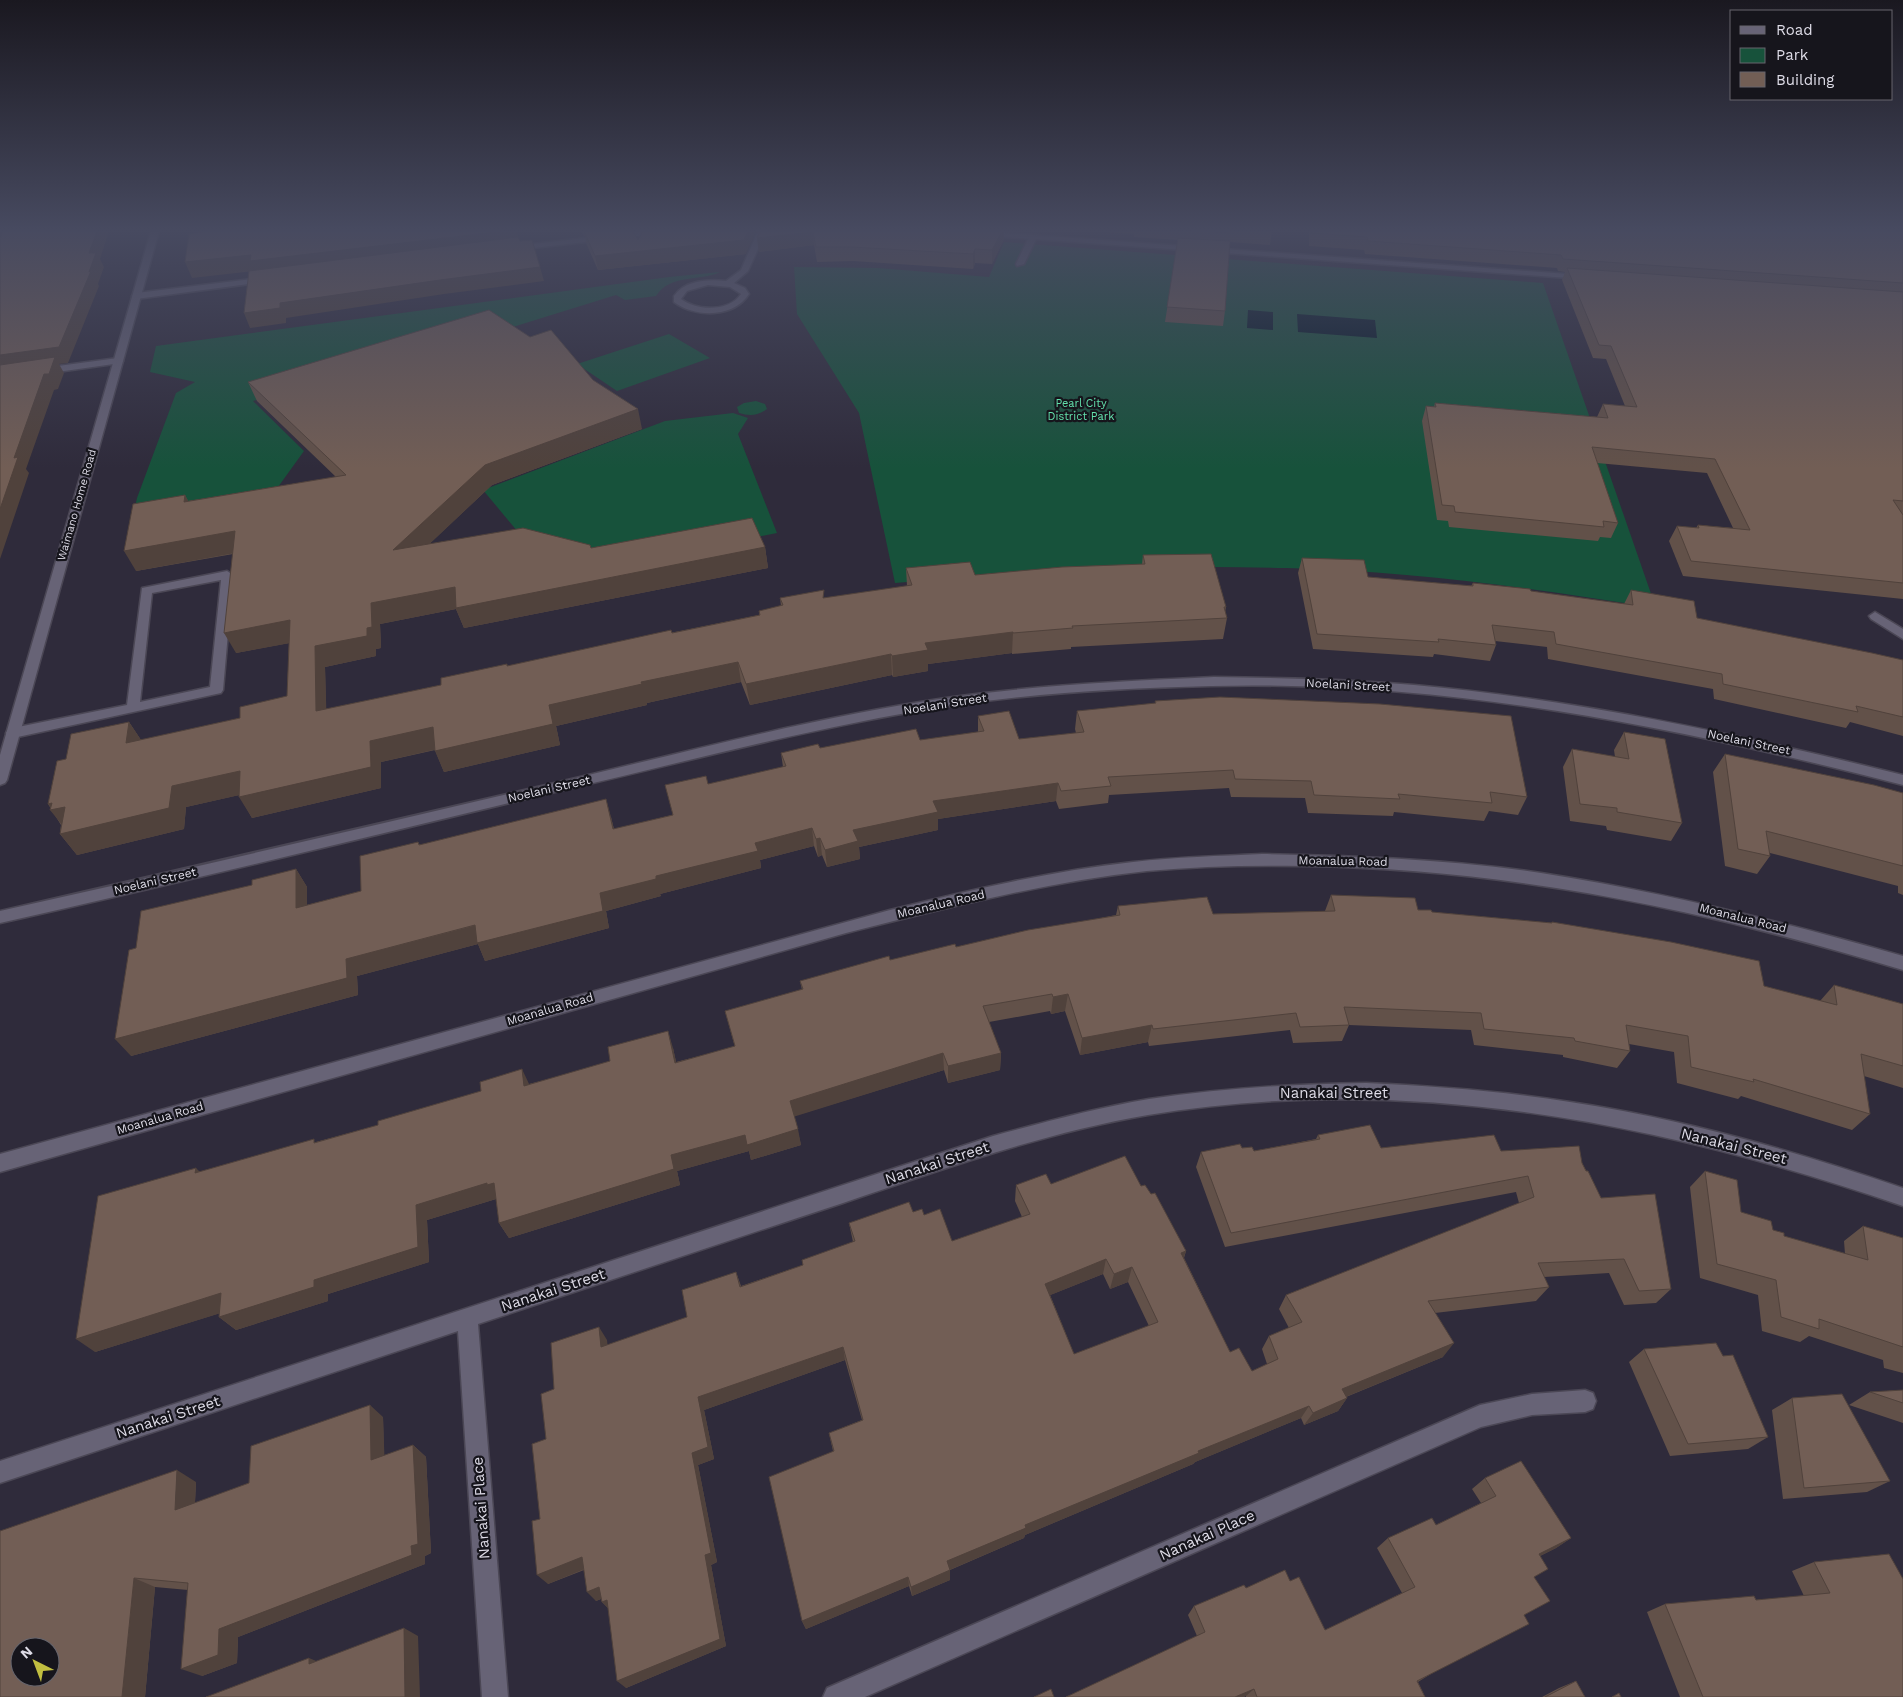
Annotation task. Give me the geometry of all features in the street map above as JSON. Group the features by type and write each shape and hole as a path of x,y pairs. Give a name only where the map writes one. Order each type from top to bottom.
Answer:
{"street":[{"name":"Waimano Home Road","path":"0,780 132,310"},
{"path":"36,372 118,361"},
{"path":"13,733 133,708 216,690 227,575 146,591 133,708"},
{"path":"1875,616 1903,635"},
{"name":"Noelani Street","path":"0,917 720,748 851,720 950,702 1119,685 1294,682 1388,688 1511,700 1584,710 1728,736 1807,754 1903,780"},
{"name":"Moanalua Road","path":"0,1163 780,945 948,901 1096,872 1166,864 1318,860 1400,863 1483,870 1574,882 1659,898 1748,919 1903,963"},
{"name":"Nanakai Street","path":"0,1472 993,1144 1082,1120 1168,1104 1272,1094 1365,1091 1461,1096 1550,1107 1721,1141 1798,1162 1903,1197"},
{"name":"Nanakai Place","path":"467,1318 495,1697"},
{"name":"Nanakai Place","path":"836,1697 1480,1416 1514,1406 1547,1401 1585,1401"}],"green space":[{"path":"422,310 567,310 500,331 494,327 253,401 304,451 273,494 131,525 137,498 176,393 195,382 150,372 156,346"},
{"name":"Pearl City District Park","path":"797,310 1552,310 1656,608 1564,594 1425,577 1286,568 1198,567 1081,570 1013,573 895,583 859,413 797,314"},
{"path":"669,334 710,358 617,391 577,364"},
{"path":"756,401 765,404 767,409 753,415 739,413 737,407 744,403"},
{"path":"733,413 748,418 738,434 777,533 598,568 528,544 483,490 665,421"}],"water":[{"path":"1248,310 1273,312 1273,330 1247,328"},
{"path":"1297,314 1375,320 1377,338 1298,332"}],"building":[{"path":"0,310 74,310 59,347 0,355"},
{"path":"244,310 264,310 244,313"},
{"path":"489,310 530,337 551,330 593,380 638,409 485,465 393,550 523,528 590,545 591,548 752,518 765,547 456,608 455,587 371,603 372,627 367,628 367,636 315,646 316,711 441,685 441,678 507,664 507,666 671,630 672,633 760,615 759,611 783,605 780,598 824,590 823,598 912,585 906,568 970,562 975,575 1062,567 1145,564 1143,555 1211,554 1226,607 1224,607 1227,618 1072,626 1073,628 1013,632 925,643 928,650 892,656 891,654 746,684 738,662 641,682 642,684 549,705 553,724 435,751 433,727 370,741 371,767 239,797 240,771 172,786 169,808 60,834 65,807 50,810 52,803 48,804 57,761 66,759 71,734 129,722 126,743 240,718 240,707 287,696 290,620 224,633 235,531 124,551 133,504 185,495 184,502 346,475 248,382"},
{"path":"1585,310 1903,310 1903,501 1893,500 1903,515 1903,583 1691,561 1677,526 1699,528 1698,525 1750,530 1715,459 1592,447 1618,523 1603,521 1604,527 1455,512 1454,506 1442,505 1426,406 1436,407 1435,403 1608,418 1603,404 1637,407 1611,346 1599,345"},
{"path":"55,357 49,374 44,374 14,458 18,457 0,509 0,365"},
{"path":"1302,558 1364,560 1368,577 1473,586 1473,583 1530,589 1531,591 1633,605 1631,590 1694,601 1697,618 1903,660 1903,717 1856,706 1858,712 1723,684 1722,674 1556,644 1554,632 1492,625 1496,645 1438,639 1439,642 1317,634"},
{"path":"1220,697 1380,704 1511,716 1527,797 1490,792 1492,803 1398,794 1400,799 1314,795 1311,781 1235,779 1233,770 1108,777 1111,786 1061,791 1058,783 933,801 938,812 853,830 858,841 825,850 820,838 816,839 812,828 755,843 758,851 656,876 656,879 600,893 603,911 477,943 475,925 346,959 347,978 115,1039 129,950 136,948 141,911 252,885 252,880 296,869 296,908 361,891 360,856 418,842 419,845 606,799 613,829 673,815 665,785 706,776 708,784 786,766 781,753 818,744 820,748 916,729 920,740 984,731 978,716 1009,711 1019,739 1084,732 1077,711 1156,703 1155,701"},
{"path":"1624,732 1665,739 1682,823 1617,812 1617,808 1580,804 1572,749 1629,759"},
{"path":"1725,754 1874,785 1903,793 1903,866 1766,831 1770,856 1738,849"},
{"path":"1331,895 1415,898 1418,910 1552,922 1671,942 1759,961 1764,986 1837,1005 1834,985 1903,1004 1903,1066 1861,1054 1870,1114 1753,1079 1754,1082 1691,1067 1688,1036 1626,1025 1630,1051 1575,1041 1574,1038 1484,1029 1481,1013 1344,1007 1349,1025 1300,1027 1296,1013 1153,1029 1152,1025 1082,1038 1068,994 1053,997 1052,994 983,1006 1001,1053 948,1066 943,1053 790,1101 798,1129 747,1145 745,1135 671,1155 674,1169 499,1223 494,1183 487,1185 487,1183 416,1205 418,1247 314,1280 314,1287 219,1317 221,1293 76,1339 98,1196 196,1168 195,1173 314,1139 314,1143 378,1125 378,1121 481,1091 480,1082 522,1069 524,1086 610,1061 608,1047 668,1031 675,1063 735,1046 725,1011 803,989 800,981 889,956 890,960 955,944 956,947 1028,930 1120,915 1118,906 1207,897 1213,914 1335,911"},
{"path":"1370,1125 1381,1148 1494,1135 1501,1151 1579,1146 1582,1163 1601,1198 1655,1194 1671,1289 1639,1291 1624,1259 1538,1263 1549,1287 1428,1301 1454,1343 1342,1389 1347,1398 1313,1413 1309,1406 1025,1525 1026,1528 947,1561 950,1570 911,1587 908,1577 802,1621 769,1477 834,1451 829,1433 863,1420 843,1347 698,1397 708,1447 692,1453 711,1553 705,1555 720,1639 617,1681 607,1600 602,1602 599,1587 587,1592 582,1557 537,1575 532,1521 540,1519 532,1444 546,1439 541,1394 554,1389 551,1343 599,1327 601,1347 687,1317 682,1290 736,1272 740,1287 803,1265 802,1260 855,1241 849,1223 909,1202 913,1212 922,1209 924,1215 940,1209 952,1241 1030,1214 1016,1185 1046,1174 1051,1184 1125,1156 1141,1186 1145,1185 1151,1194 1155,1193 1186,1251 1181,1253 1230,1352 1239,1348 1252,1371 1278,1359 1269,1336 1302,1322 1286,1295 1534,1197 1528,1176 1231,1233 1201,1152 1240,1144 1242,1148 1252,1147 1254,1151 1320,1139 1318,1135","holes":["1106,1259 1114,1274 1132,1267 1158,1322 1074,1354 1045,1284"]},
{"path":"1705,1171 1737,1180 1741,1212 1771,1221 1773,1230 1784,1233 1784,1236 1868,1260 1863,1226 1903,1238 1903,1347 1819,1319 1819,1329 1781,1317 1776,1280 1717,1264"},
{"path":"1716,1343 1723,1356 1733,1355 1768,1437 1688,1444 1644,1349"},
{"path":"1903,1390 1903,1403 1870,1392"},
{"path":"1842,1394 1890,1481 1804,1488 1792,1398"},
{"path":"370,1405 371,1460 413,1445 418,1544 411,1546 412,1555 219,1629 218,1655 181,1669 188,1583 134,1578 122,1697 0,1697 0,1531 177,1470 175,1510 249,1483 251,1446"},
{"path":"1521,1461 1571,1538 1539,1554 1548,1569 1534,1577 1550,1601 1524,1615 1529,1624 1417,1681 1425,1697 1257,1697 1254,1689 1235,1697 1066,1697 1205,1632 1194,1606 1244,1585 1246,1588 1285,1570 1290,1581 1299,1577 1325,1630 1415,1587 1388,1538 1432,1518 1436,1525 1496,1496 1485,1478"},
{"path":"1889,1554 1903,1579 1903,1697 1703,1697 1665,1604 1754,1596 1756,1600 1830,1593 1814,1562"},
{"path":"404,1628 405,1697 206,1697 309,1658 309,1664"},
{"path":"1576,1681 1585,1697 1545,1697"},
{"path":"1051,1689 1054,1697 1034,1697"},
{"path":"1619,1693 1621,1697 1612,1697"}]}
